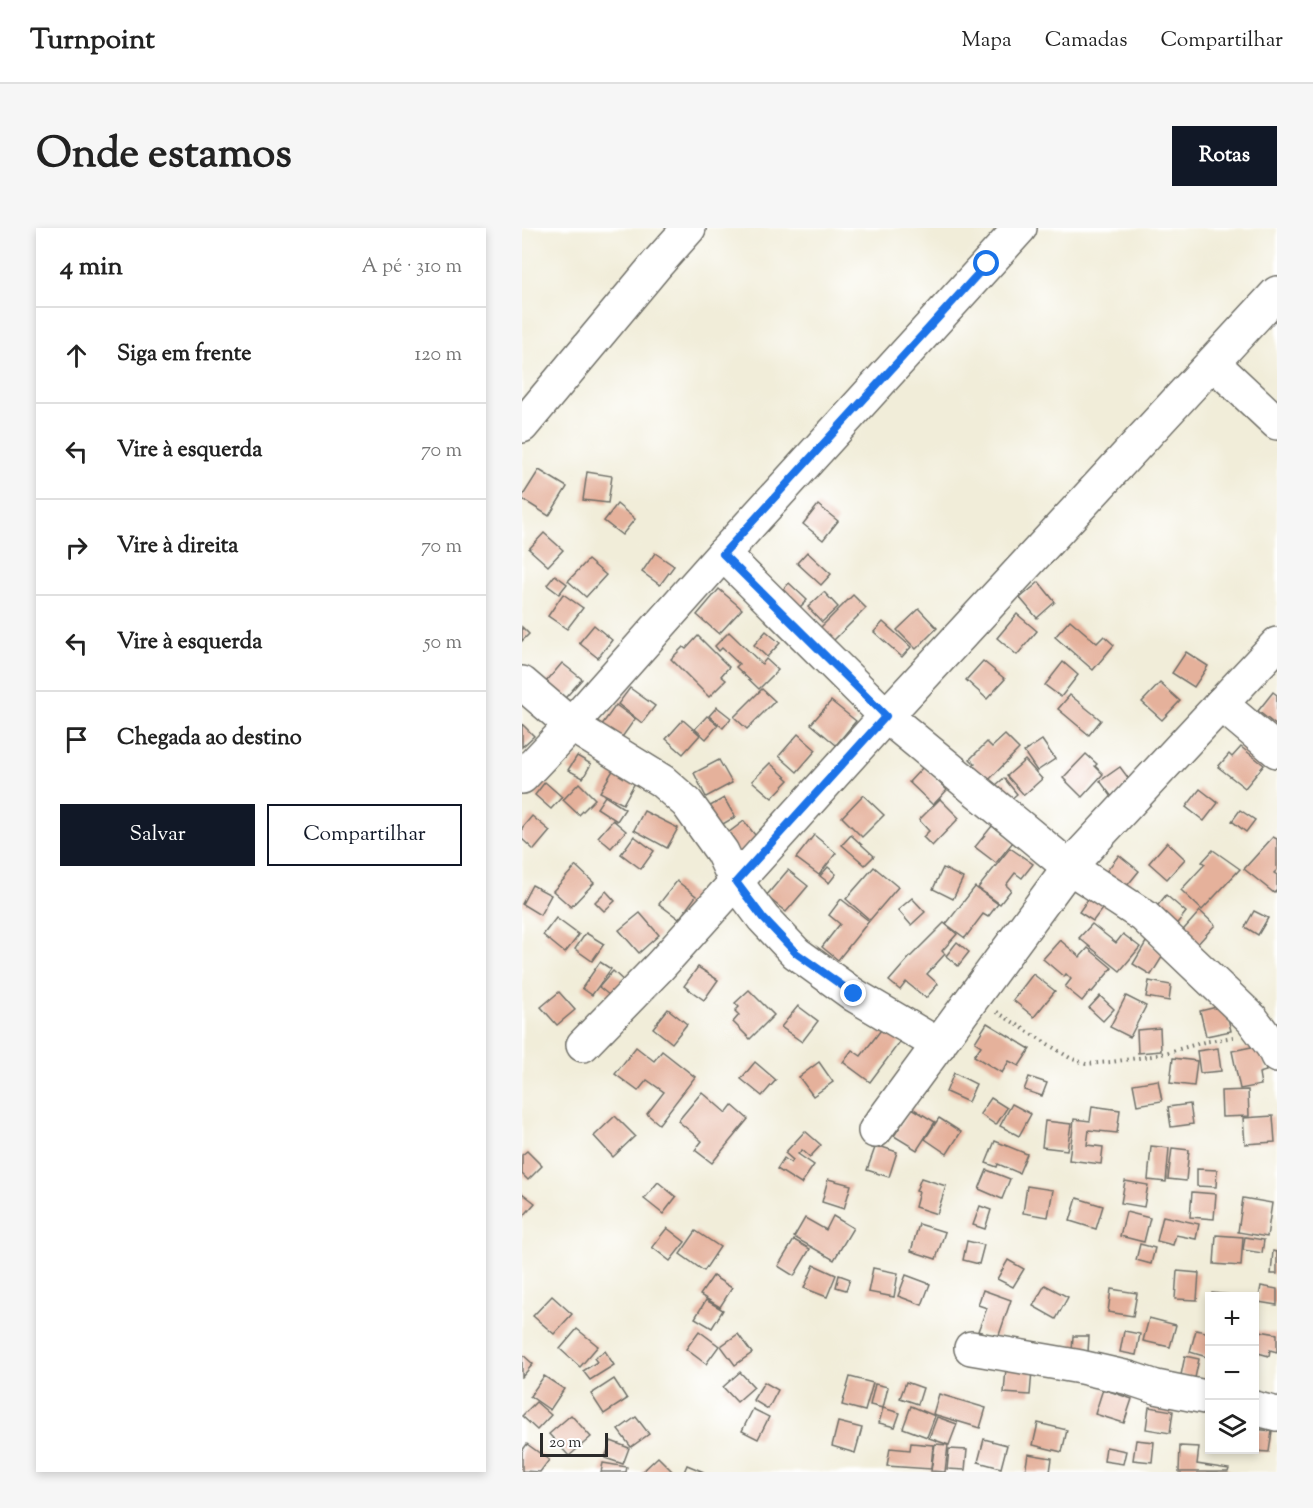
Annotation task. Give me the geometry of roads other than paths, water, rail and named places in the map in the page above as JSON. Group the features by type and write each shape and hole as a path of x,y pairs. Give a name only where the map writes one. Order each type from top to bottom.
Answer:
{"street":[{"path":"522,426 689,228"},
{"path":"522,777 1020,228"},
{"path":"583,1045 660,966 886,716 1277,293"},
{"path":"1213,363 1277,423"},
{"path":"723,554 886,716 1069,867 1144,916 1272,1037"},
{"path":"875,1131 1069,867 1277,644"},
{"path":"522,683 571,725 662,781 687,802 722,852 736,882 763,918 796,953 854,994 939,1045"},
{"path":"1221,704 1277,751"},
{"path":"971,1348 1081,1367 1205,1397"},
{"path":"1259,1409 1277,1414"}]}
